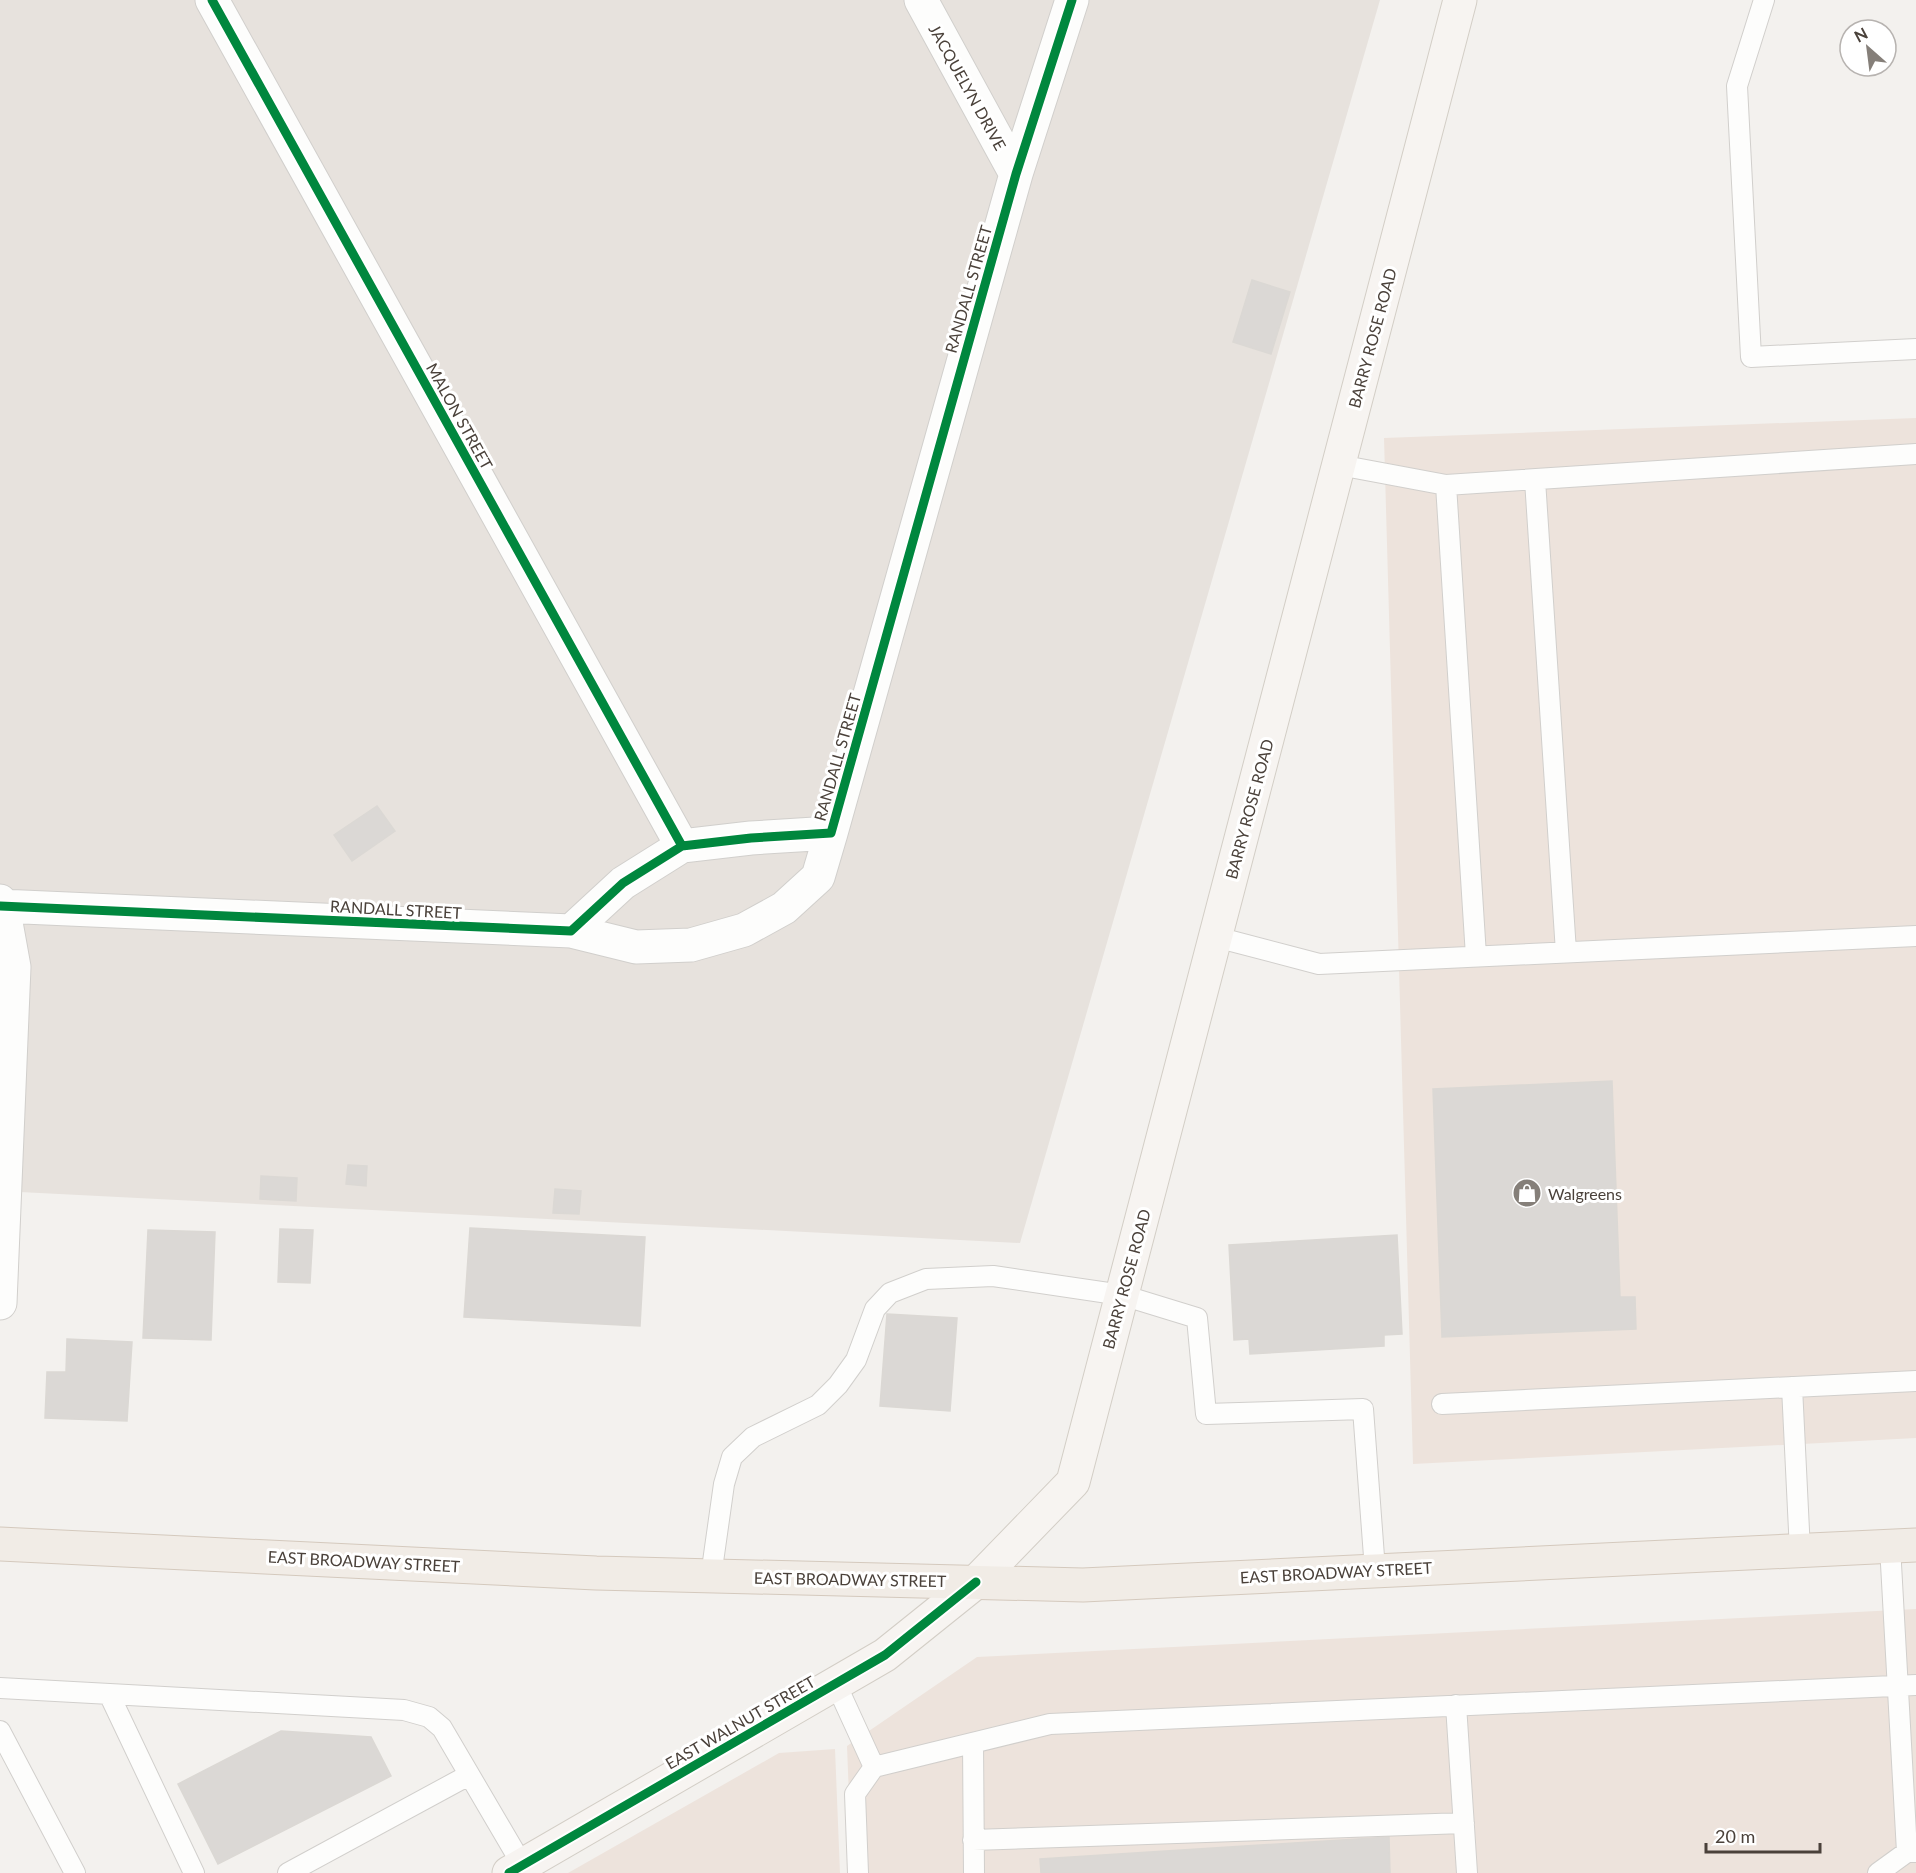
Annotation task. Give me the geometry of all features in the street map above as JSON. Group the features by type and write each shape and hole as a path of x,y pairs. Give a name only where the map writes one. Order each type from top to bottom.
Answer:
{"main road":[{"name":"BARRY ROSE ROAD","path":"976,1582 1073,1482 1460,0"},
{"name":"EAST BROADWAY STREET","path":"0,1544 596,1573 1083,1584 1903,1546"},
{"name":"EAST WALNUT STREET","path":"520,1870 885,1655 976,1582"}],"street":[{"name":"MALON STREET","path":"212,0 682,846"},
{"name":"JACQUELYN DRIVE","path":"921,0 1016,174"},
{"name":"RANDALL STREET","path":"1,905 571,931 636,947 691,945 744,930 784,908 818,878 1016,174 1072,0"},
{"name":"RANDALL STREET","path":"571,931 624,883 682,846 751,838 831,833"},
{"path":"0,1303 14,967 1,905"}],"lane":[{"path":"1764,0 1737,86 1751,357 1916,349"},
{"path":"1339,465 1446,485 1916,454"},
{"path":"1535,480 1566,952"},
{"path":"1446,485 1476,956"},
{"path":"1216,937 1319,964 1916,936"},
{"path":"711,1576 724,1484 732,1457 753,1437 818,1405 838,1385 856,1360 875,1309 890,1293 926,1279 993,1276 1122,1295 1197,1318 1206,1414 1364,1408 1375,1570"},
{"path":"1442,1404 1916,1381"},
{"path":"1792,1387 1800,1551"},
{"path":"1878,1873 1912,1852 1903,1546"},
{"path":"836,1684 874,1767"},
{"path":"858,1873 855,1794 874,1767 1050,1724 1907,1685"},
{"path":"0,1688 404,1710 429,1718 442,1728 520,1870"},
{"path":"109,1694 194,1873"},
{"path":"1456,1705 1467,1873"},
{"path":"0,1731 75,1873"},
{"path":"973,1743 974,1873"},
{"path":"288,1873 469,1775"},
{"path":"973,1840 1464,1823"}],"shaded area":[{"path":"0,0 1380,0 1020,1243 0,1191"},
{"path":"1916,418 1916,1438 1413,1464 1384,438"},
{"path":"1916,1609 1916,1873 852,1873 847,1746 977,1657"},
{"path":"835,1749 840,1873 568,1873 779,1753"}],"building":[{"path":"1252,280 1290,292 1271,354 1233,342"},
{"path":"377,806 395,831 352,861 334,835"},
{"name":"Walgreens","path":"1612,1081 1620,1297 1635,1297 1636,1329 1442,1337 1433,1089"},
{"path":"348,1165 367,1166 366,1186 346,1184"},
{"path":"261,1176 297,1178 296,1201 260,1199"},
{"path":"555,1189 581,1191 579,1214 553,1213"},
{"path":"470,1228 645,1237 640,1326 464,1317"},
{"path":"280,1229 313,1230 310,1283 278,1282"},
{"path":"148,1230 215,1232 211,1340 143,1338"},
{"path":"1397,1235 1402,1334 1384,1335 1384,1346 1250,1354 1249,1339 1234,1340 1229,1245"},
{"path":"887,1314 957,1318 950,1411 880,1406"},
{"path":"67,1339 132,1342 127,1421 45,1418 47,1372 66,1372"},
{"path":"281,1731 371,1737 391,1776 218,1864 178,1784"},
{"path":"1389,1837 1390,1873 1041,1873 1040,1859"}],"cycle path":[{"path":"212,0 682,846"},
{"path":"0,906 571,931 623,883 682,846 751,838 831,833 1016,174 1072,0"},
{"path":"509,1873 885,1655 976,1582"}],"place":[{"name":"Walgreens","path":"1527,1193"}]}
